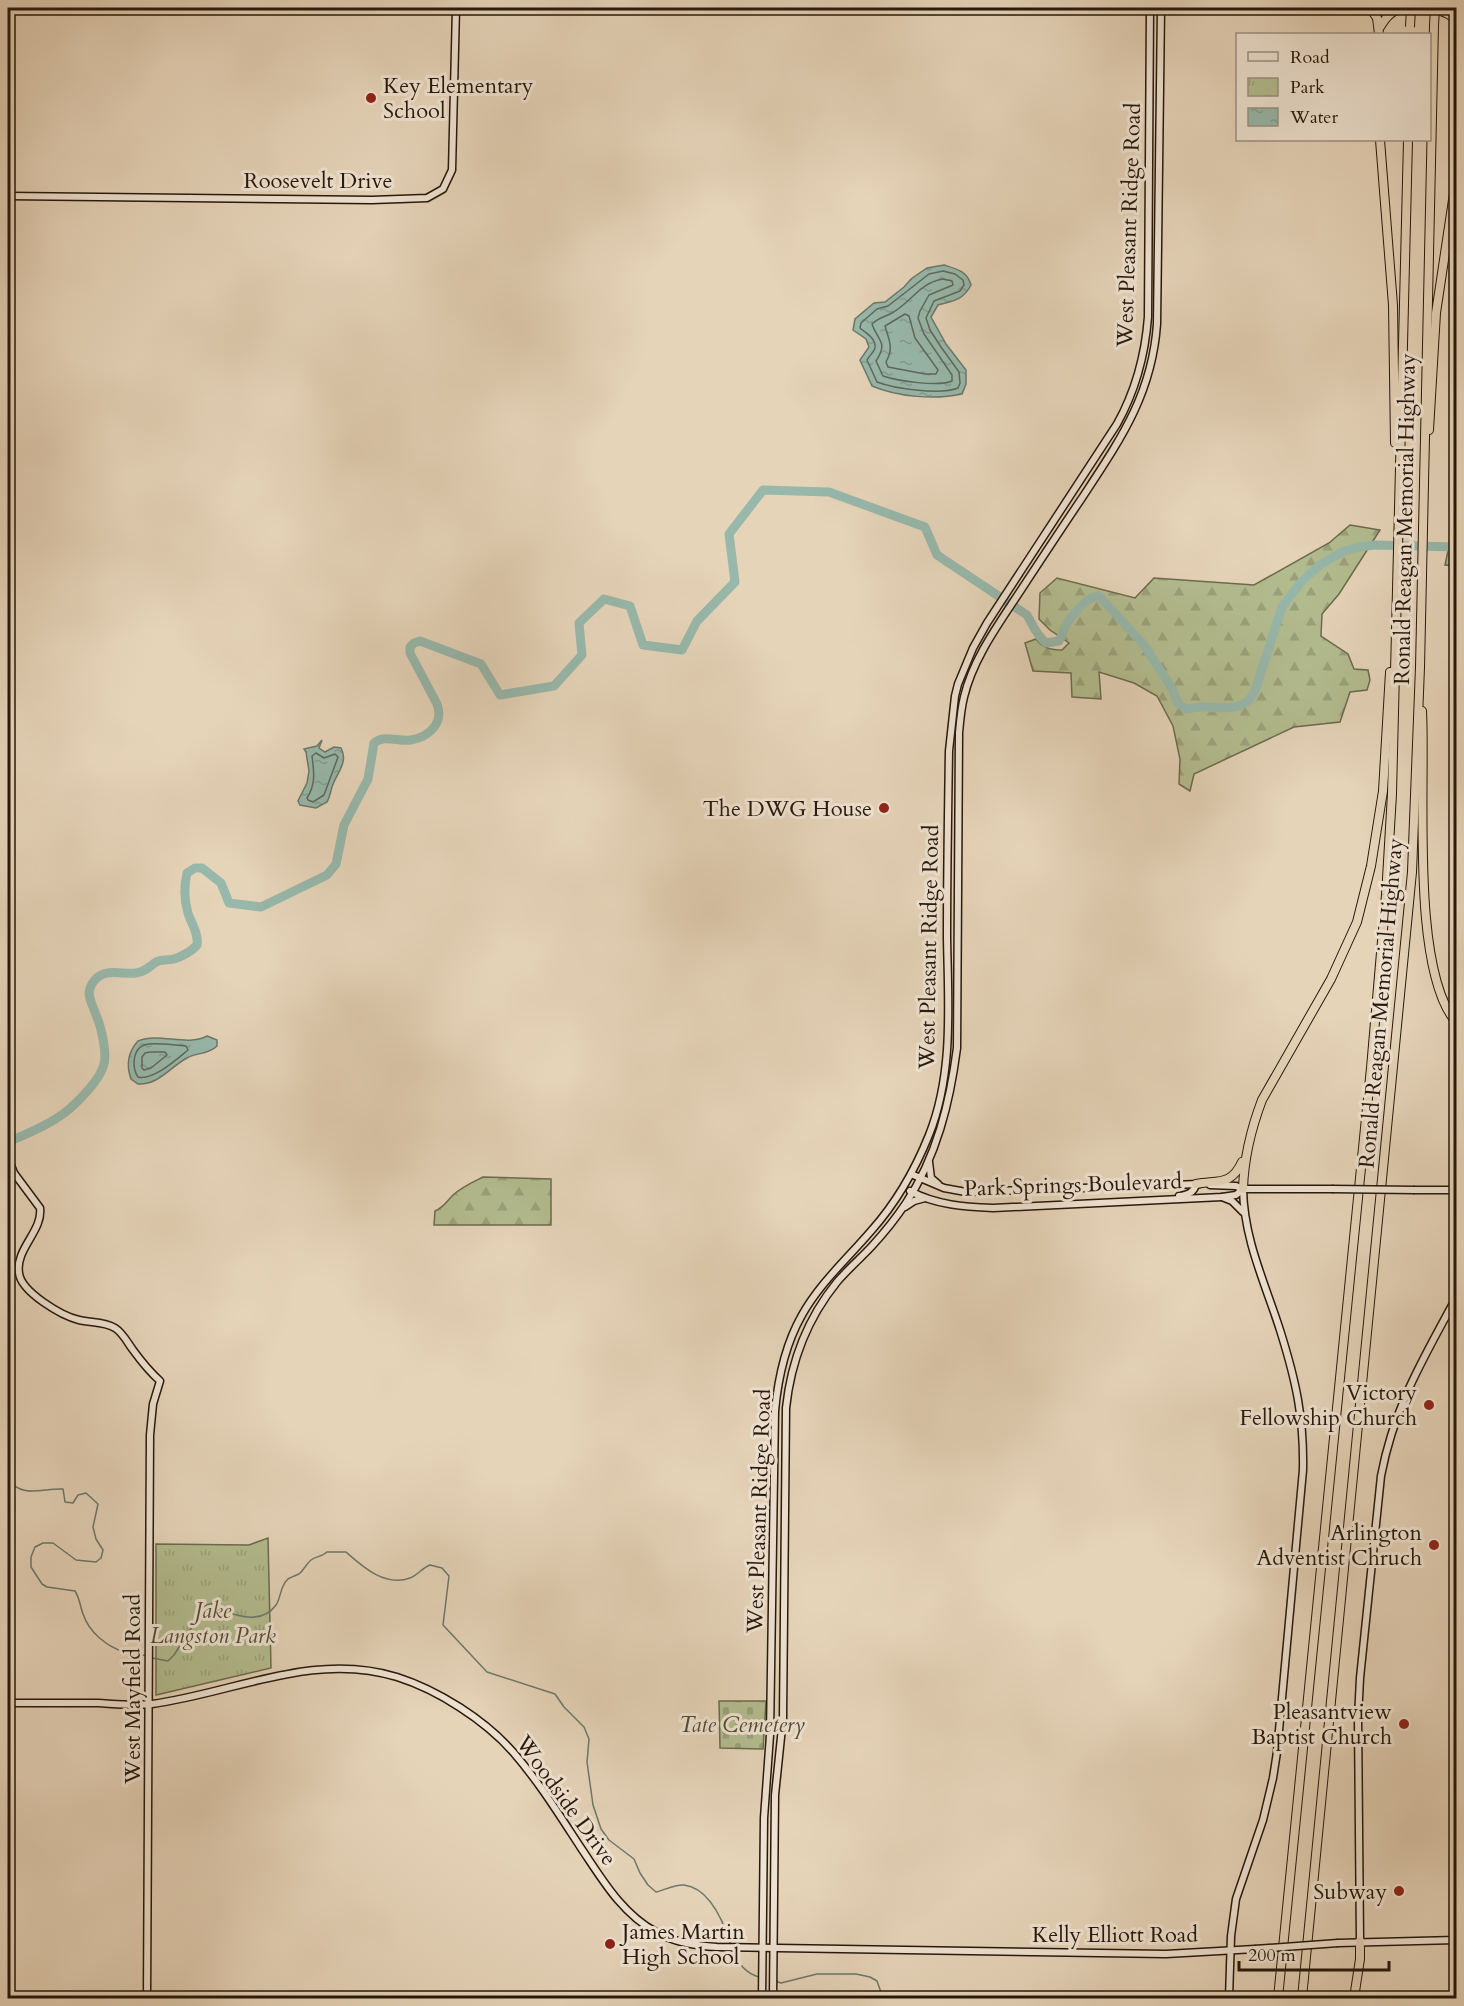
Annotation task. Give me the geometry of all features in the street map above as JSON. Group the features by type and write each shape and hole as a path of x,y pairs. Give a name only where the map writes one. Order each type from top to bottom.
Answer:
{"highway":[{"path":"1370,8 1377,18 1380,32"},
{"path":"1380,32 1381,8"},
{"path":"1410,31 1411,8"},
{"name":"Ronald Reagan Memorial Highway","path":"1302,1998 1409,911 1420,667 1435,8"},
{"path":"1380,32 1387,17 1394,12 1408,9 1444,11 1456,21"},
{"path":"1380,141 1393,305 1394,422 1398,499"},
{"name":"Ronald Reagan Memorial Highway","path":"1278,1998 1371,1068 1386,896 1392,794 1394,623 1408,141"},
{"path":"1425,476 1432,407 1436,313 1456,180"},
{"path":"1196,1184 1219,1182 1233,1177 1238,1171 1262,1100 1331,980 1357,922 1384,781 1394,623"},
{"path":"1420,667 1424,738 1425,890 1437,980 1456,1022"},
{"path":"1243,1189 1245,1155"},
{"path":"1354,1998 1360,1959 1360,1941"}],"main road":[{"name":"Roosevelt Drive","path":"8,196 372,200 433,196 443,189 452,170 456,8"},
{"name":"West Pleasant Ridge Road","path":"762,1995 764,1813 770,1735 777,1386 783,1363 802,1316 830,1275 871,1231 904,1187 934,1119 939,1101 946,1058 949,751 952,713 965,664 997,607 1117,424 1128,403 1142,363 1148,312 1150,8"},
{"name":"West Pleasant Ridge Road","path":"773,1997 774,1796 783,1718 786,1408 789,1381 800,1347 817,1312 837,1282 874,1244 902,1209 912,1192 929,1159 946,1112 957,1048 959,733 961,710 967,687 988,639 1116,445 1138,406 1150,372 1157,324 1162,9"},
{"name":"West Mayfield Road","path":"8,1157 14,1173 40,1208 36,1226 20,1260 18,1272 23,1283 48,1305 70,1317 109,1325 118,1330 160,1381 153,1404 150,1435 151,1663 147,1998"},
{"path":"929,1159 929,1172 932,1178 946,1189"},
{"name":"Park Springs Boulevard","path":"911,1174 946,1189 988,1193 1196,1184 1236,1186 1243,1189 1456,1190"},
{"path":"1164,1200 1190,1193 1196,1184"},
{"name":"Park Springs Boulevard","path":"904,1187 927,1198 959,1207 993,1208 1222,1197 1236,1195 1243,1189"},
{"path":"1229,1998 1230,1951 1236,1899 1263,1820 1273,1778 1286,1664 1303,1470 1304,1433 1299,1399 1280,1329 1252,1251 1244,1213 1243,1189"},
{"path":"1222,1197 1232,1201 1244,1213"},
{"path":"902,1209 914,1201 927,1198"},
{"path":"1360,1941 1358,1718 1381,1476 1388,1446 1408,1387 1456,1298"},
{"name":"Woodside Drive","path":"8,1703 150,1704 255,1679 318,1668 373,1671 417,1685 471,1714 491,1730 513,1753 548,1797 609,1889 633,1916 655,1932 676,1941 717,1947 773,1948"},
{"name":"Kelly Elliott Road","path":"773,1948 1166,1954 1360,1941 1456,1940"}],"green space":[{"path":"1456,513 1456,566 1445,565"},
{"path":"1350,525 1380,530 1339,594 1322,614 1321,636 1348,654 1354,669 1368,670 1370,680 1367,690 1350,692 1340,722 1294,727 1194,774 1190,791 1179,784 1180,759 1173,726 1157,696 1134,683 1099,672 1101,699 1072,697 1071,673 1033,671 1025,643 1036,639 1048,648 1062,650 1069,643 1039,619 1040,593 1057,578 1135,598 1154,578 1254,585 1329,543"},
{"path":"483,1177 551,1179 551,1225 434,1225 435,1211 460,1190"},
{"name":"Jake Langston Park","path":"268,1538 271,1668 156,1695 156,1544 249,1545"},
{"name":"Tate Cemetery","path":"719,1701 766,1701 763,1749 720,1748"}],"water":[{"path":"944,265 964,274 971,285 961,297 938,305 931,317 946,344 966,370 966,384 962,394 940,397 917,396 893,393 872,386 860,360 869,347 866,339 853,330 855,319 874,303 885,302 927,268"},
{"path":"322,740 319,748 325,752 334,747 341,748 343,763 327,802 316,808 300,805 298,801 307,783 309,771 304,749 317,746"},
{"path":"207,1036 217,1040 217,1046 214,1049 187,1058 152,1082 138,1084 131,1079 129,1059 138,1041 155,1038 190,1040"}],"waterway":[{"path":"8,1142 63,1114 85,1094 101,1071 105,1059 103,1039 89,994 94,981 108,973 142,972 158,961 174,959 197,945 196,933 186,903 187,873 195,868 202,868 221,883 229,903 261,907 327,875 336,864 344,825 368,779 374,743 382,739 411,740 418,738 424,736 437,723 439,711 437,704 410,653 410,647 414,643 420,641 481,664 500,695 554,686 582,655 579,623 604,599 630,606 643,645 682,650 697,621 735,582 729,534 763,490 829,492 925,527 937,555 1027,615 1037,633 1046,643 1059,641 1066,625 1077,610 1085,602 1099,596 1144,645 1171,687 1178,703 1186,709 1240,706 1251,698 1282,607 1301,582 1320,565 1342,552 1358,547 1376,545 1456,547"},
{"path":"8,1479 26,1491 63,1489 65,1502 73,1503 78,1495 86,1493 98,1504 93,1527 96,1539 103,1550 101,1558 96,1562 76,1560 53,1543 43,1543 35,1547 31,1557 31,1567 42,1584 47,1587 75,1591 89,1627 105,1642 124,1652 147,1656"},
{"path":"152,1658 168,1661 206,1605 214,1603 228,1612 245,1617 254,1617 270,1611 278,1602 287,1580 299,1574 311,1560 327,1552 346,1552 375,1574 392,1580 410,1578 430,1565 442,1568 449,1576 443,1625 487,1672 555,1694 564,1707 584,1727 589,1739 587,1762 593,1805 601,1829 609,1840 634,1859 640,1873 656,1892 684,1885 701,1893 715,1908 731,1945"},
{"path":"733,1949 742,1966 759,1977"},
{"path":"775,1981 781,1983 817,1974 856,1974 877,1981 883,1998"}],"place":[{"name":"Key Elementary School","path":"371,98"},
{"name":"The DWG House","path":"884,808"},
{"name":"Victory Fellowship Church","path":"1429,1405"},
{"name":"Arlington Adventist Chruch","path":"1434,1545"},
{"name":"Pleasantview Baptist Church","path":"1404,1724"},
{"name":"Subway","path":"1399,1891"},
{"name":"James Martin High School","path":"610,1944"}]}
